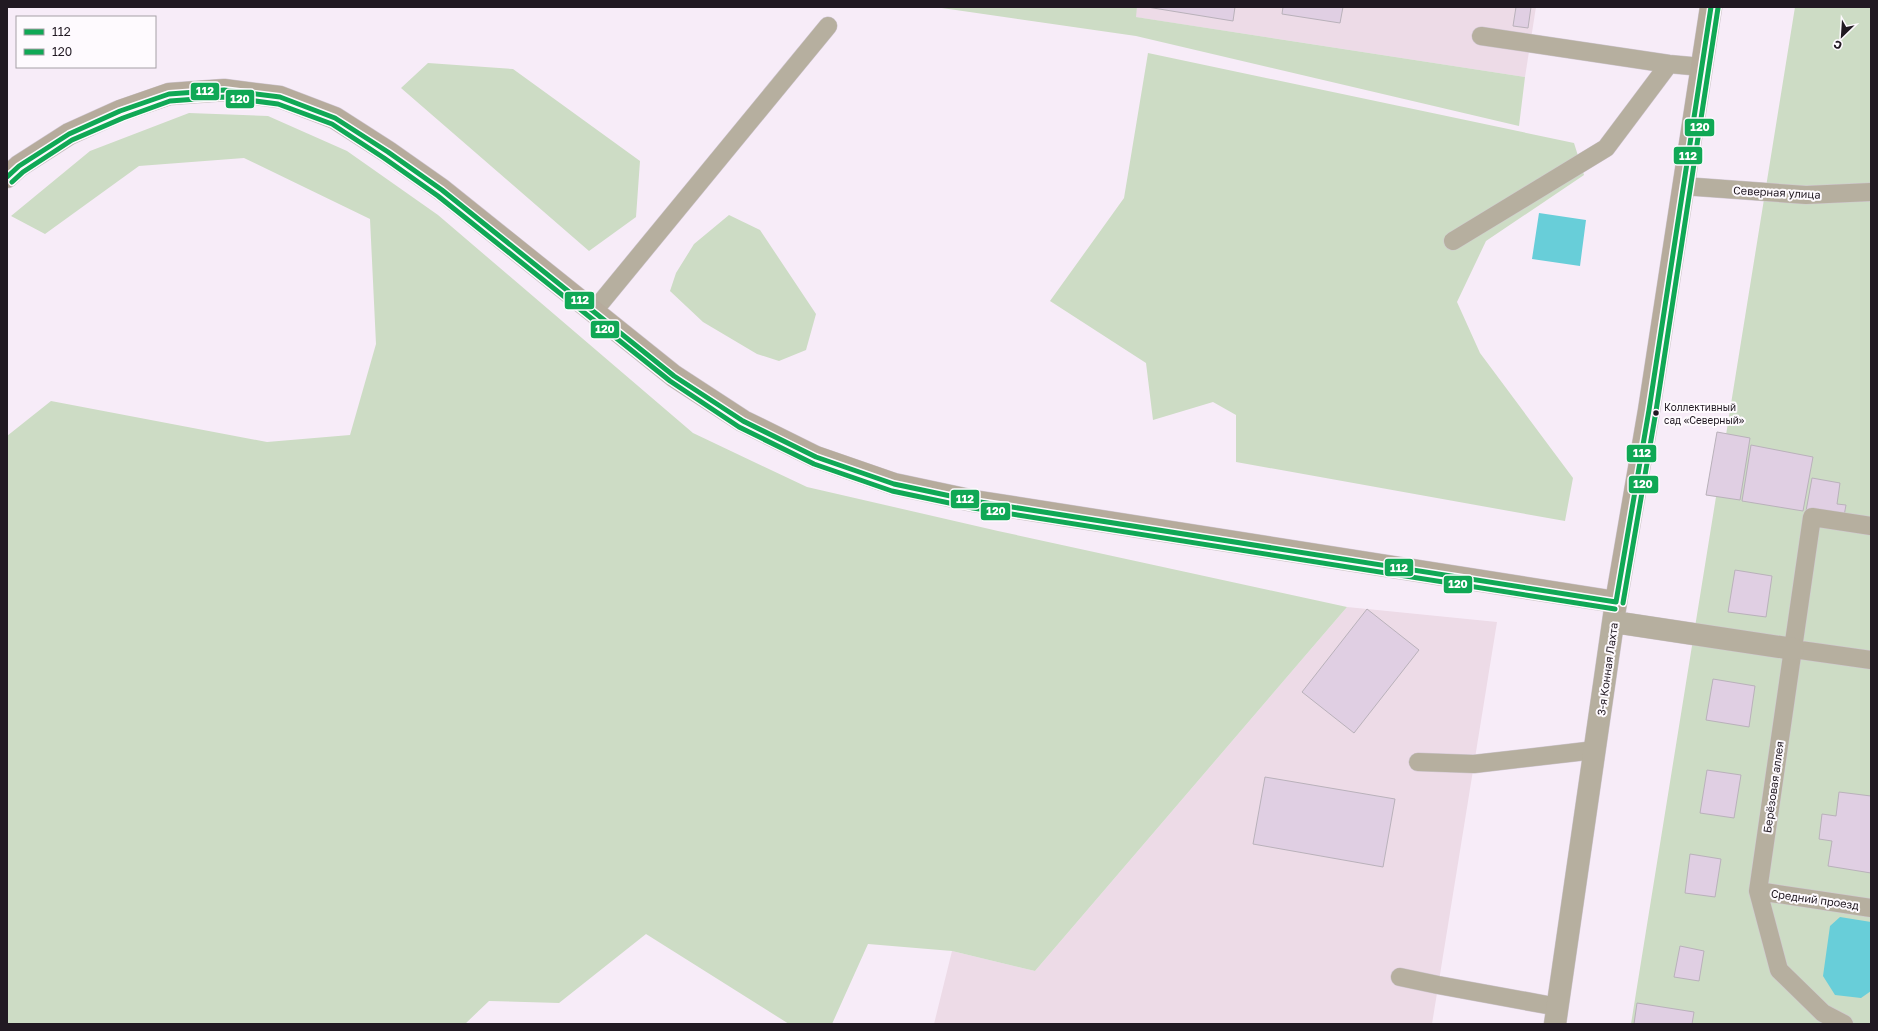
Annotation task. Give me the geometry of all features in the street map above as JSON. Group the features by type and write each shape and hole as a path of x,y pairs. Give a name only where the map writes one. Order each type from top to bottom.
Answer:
{"main road":[{"name":"3-я Конная Лахта","path":"1615,612 1649,410 1711,7"},
{"path":"7,177 19,166 69,134 120,111 170,94 224,90 280,96 336,118 388,152 442,190 674,376 743,421 816,457 894,484 974,501 1615,612"}],"street":[{"path":"1615,612 1793,649"},
{"name":"3-я Конная Лахта","path":"1557,1015 1615,612"}],"lane":[{"path":"593,312 828,26"},
{"path":"1481,36 1669,64 1702,67"},
{"path":"1453,241 1606,148 1669,64"},
{"name":"Северная улица","path":"1683,186 1806,195 1871,192"},
{"name":"Берёзовая аллея","path":"1844,1024 1823,1013 1778,970 1758,891 1812,517 1871,526"},
{"path":"1793,649 1871,660"},
{"path":"1418,762 1474,764 1595,750"},
{"name":"Средний проезд","path":"1758,891 1871,908"},
{"path":"1400,977 1557,1015"}],"shaded area":[{"path":"1137,7 1536,7 1525,77 1135,17"},
{"path":"1347,607 1497,622 1432,1024 934,1024 952,951 1035,971"}],"green space":[{"path":"935,7 1137,7 1136,17 1525,77 1519,126 1136,36"},
{"path":"1795,7 1871,7 1871,1024 1631,1024"},
{"path":"1148,53 1574,143 1584,175 1486,241 1457,302 1480,353 1573,478 1565,521 1236,462 1236,415 1213,402 1153,420 1146,363 1050,301 1124,198"},
{"path":"428,63 513,69 640,161 636,217 589,251 401,88"},
{"path":"189,113 268,116 347,151 438,215 693,433 807,487 998,531 1347,607 1035,971 952,951 868,944 832,1024 789,1024 646,934 559,1003 489,1001 465,1024 7,1024 7,436 51,401 267,442 350,435 376,344 370,219 244,158 139,166 45,234 11,216 90,151"},
{"path":"729,215 760,230 816,314 806,350 779,361 757,354 703,322 670,291 676,273 694,244"}],"water":[{"path":"1539,213 1586,220 1580,266 1532,259"},
{"path":"1840,917 1871,922 1871,991 1861,998 1835,995 1823,976 1830,926"}],"building":[{"path":"1147,7 1235,7 1233,21"},
{"path":"1283,7 1343,7 1340,23 1282,14"},
{"path":"1516,7 1531,7 1528,28 1513,26"},
{"path":"1717,432 1750,438 1740,500 1706,495"},
{"path":"1751,445 1813,457 1803,511 1742,501"},
{"path":"1812,478 1840,483 1837,504 1846,505 1844,516 1806,511"},
{"path":"1735,570 1772,576 1766,617 1728,612"},
{"path":"1367,609 1419,650 1354,733 1302,692"},
{"path":"1713,679 1755,686 1749,727 1706,720"},
{"path":"1707,770 1741,775 1734,818 1700,813"},
{"path":"1265,777 1395,799 1383,867 1253,844"},
{"path":"1839,792 1871,796 1871,873 1828,866 1832,841 1819,839 1822,814 1836,816"},
{"path":"1690,854 1721,859 1715,897 1685,893"},
{"path":"1680,946 1704,951 1699,981 1674,977"},
{"path":"1637,1003 1694,1012 1692,1024 1634,1024"}],"transit line":[{"name":"112","path":"1616,602 1649,410 1711,7"},
{"name":"120","path":"1623,603 1656,411 1718,8"},
{"name":"112","path":"7,177 19,166 69,134 120,111 169,94 224,90 280,97 335,118 388,152 442,190 674,376 743,421 816,457 894,484 974,501 1616,602"},
{"name":"120","path":"12,182 23,172 72,140 123,118 170,101 224,97 278,104 332,124 384,158 438,196 670,381 739,427 814,464 892,491 973,508 1615,609"}],"place":[{"name":"Коллективный сад «Северный»","path":"1656,413"}]}
